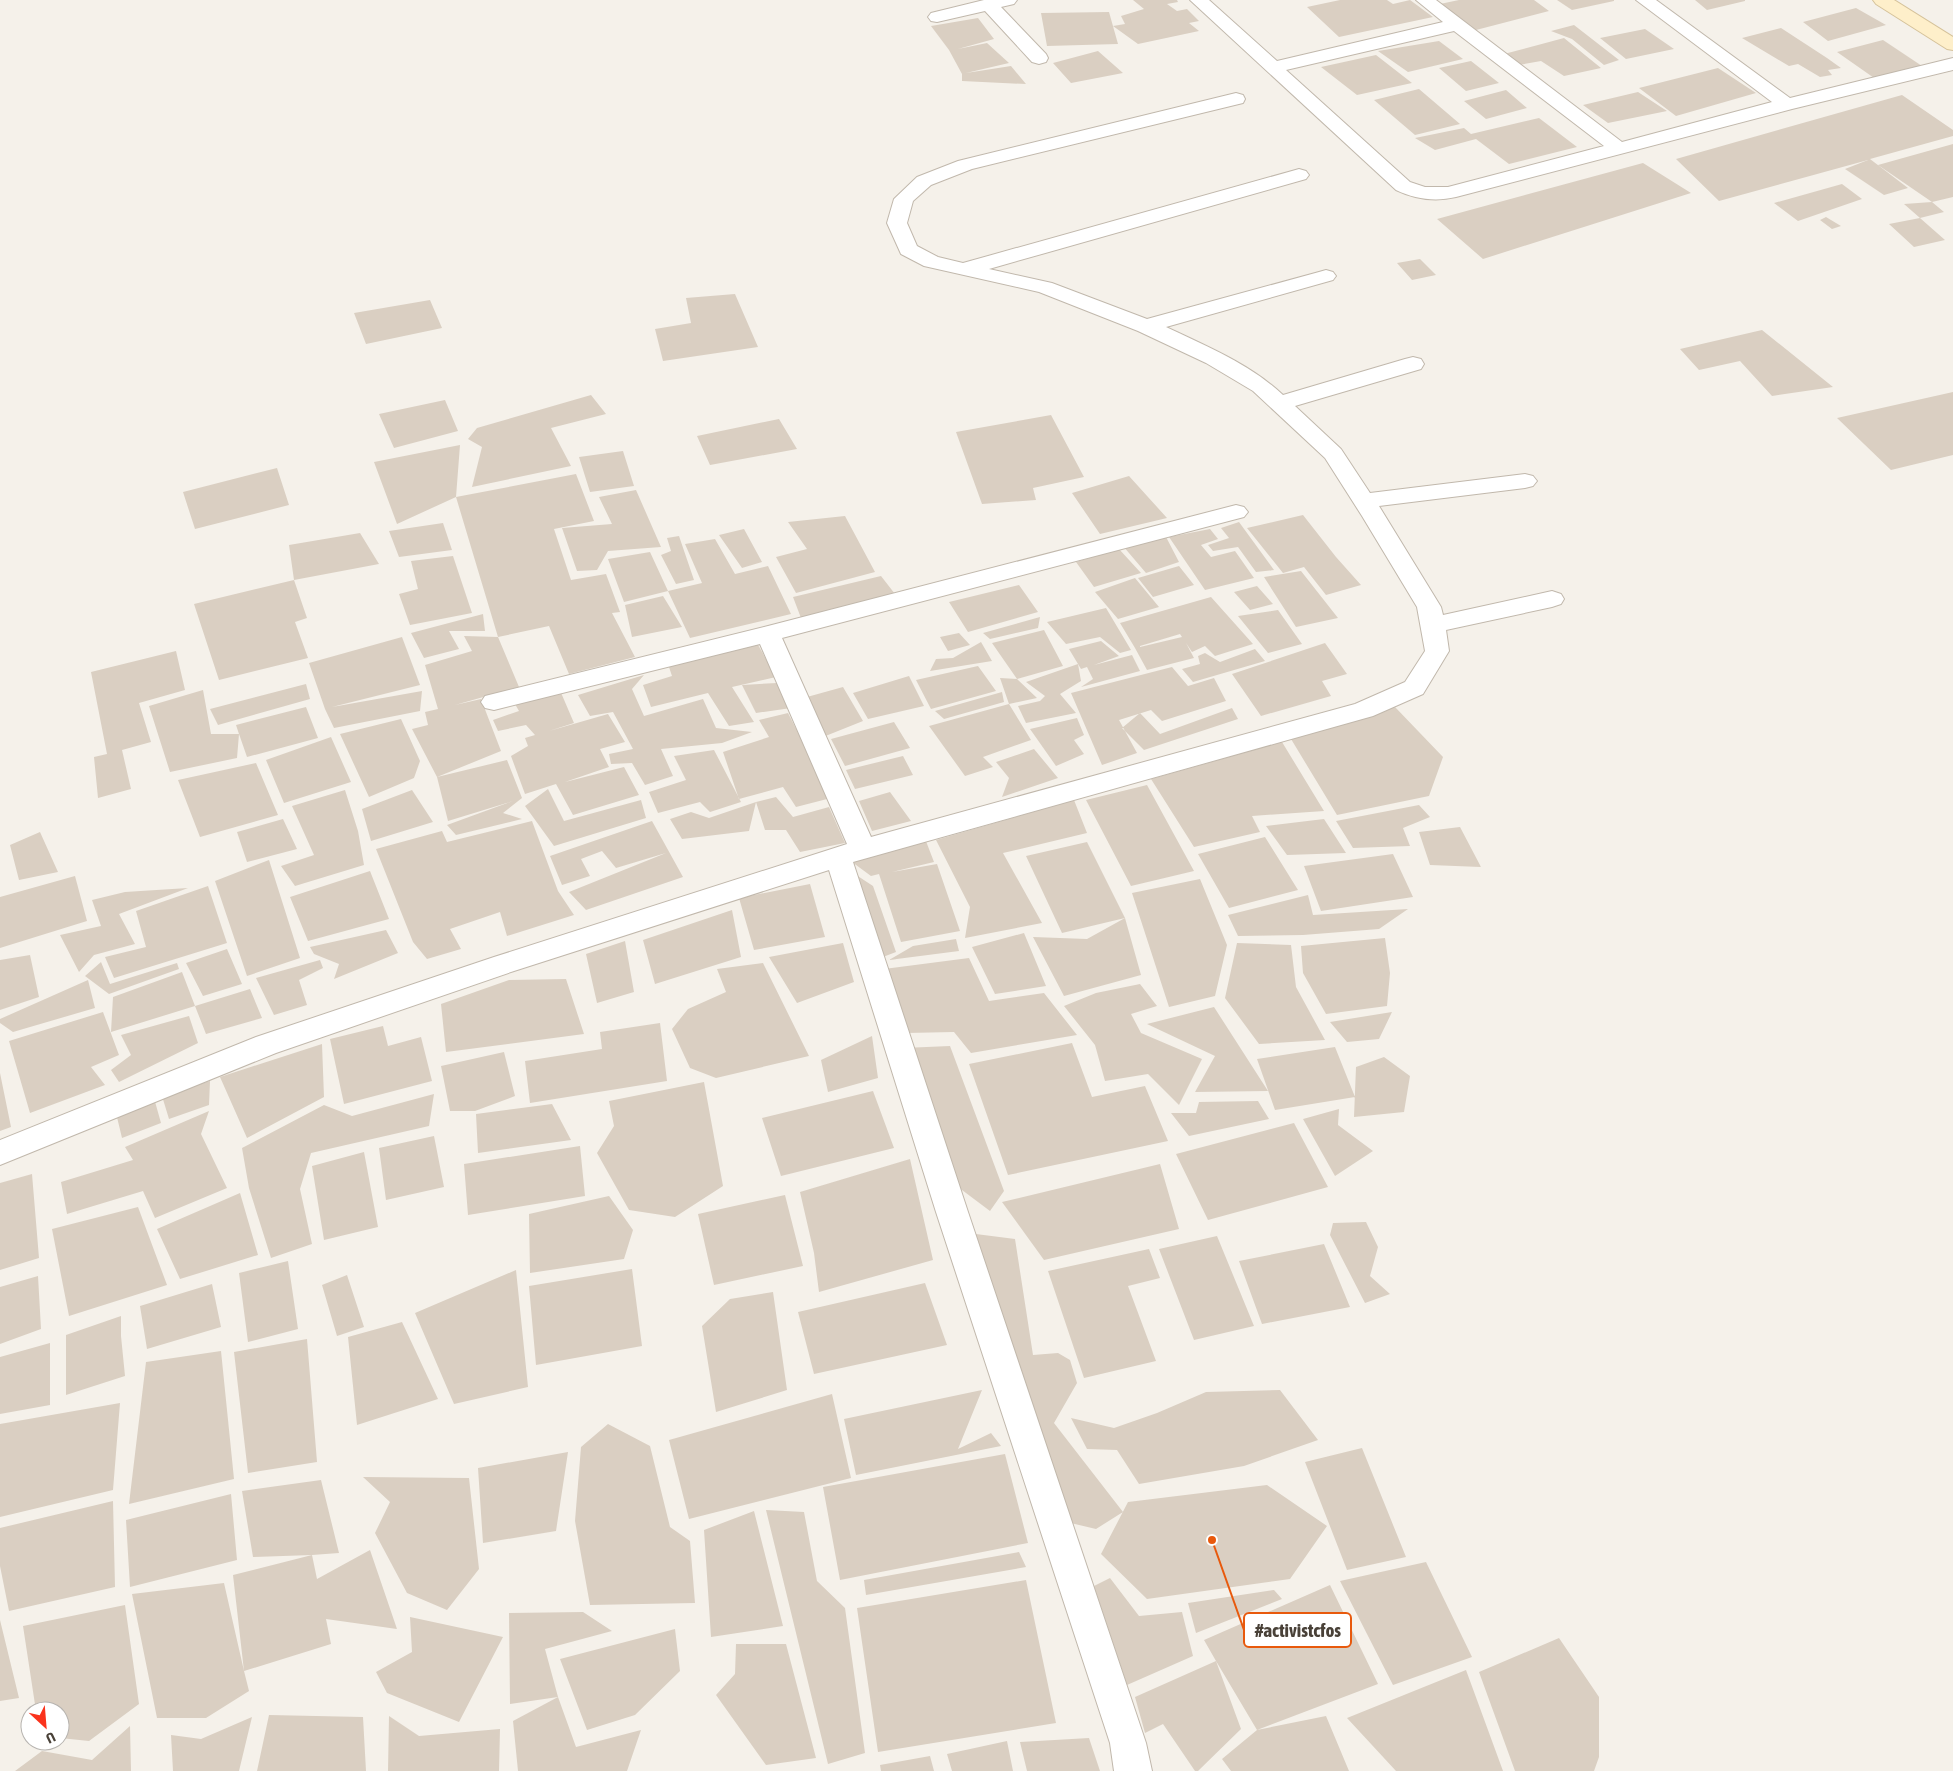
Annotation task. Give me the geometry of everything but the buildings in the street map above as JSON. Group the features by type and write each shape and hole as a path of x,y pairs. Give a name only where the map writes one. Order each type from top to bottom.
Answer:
{"street":[{"path":"937,18 1008,0"},
{"path":"1199,0 1275,67 1403,186 1416,192 1431,195 1448,193 1788,104 1953,64"},
{"path":"1425,0 1455,25 1618,148"},
{"path":"1645,0 1788,104"},
{"path":"1882,0 1953,45"},
{"path":"989,4 1039,58"},
{"path":"1275,67 1455,25"},
{"path":"0,1153 266,1046 504,964 850,853 1364,710 1414,688 1437,651 1429,607 1333,454 1261,386 1214,358 1146,326 1045,286 931,262 908,250 897,223 904,199 924,181 965,165 1236,99"},
{"path":"965,268 1299,175"},
{"path":"1146,326 1326,276"},
{"path":"1280,404 1413,364"},
{"path":"1364,501 1526,481"},
{"path":"494,702 768,634 1236,512"},
{"path":"1432,625 1552,599"},
{"path":"768,634 850,853 952,1212 1128,1743 1133,1771"}],"place":[{"name":"#activistcfos","path":"1212,1540"}]}
